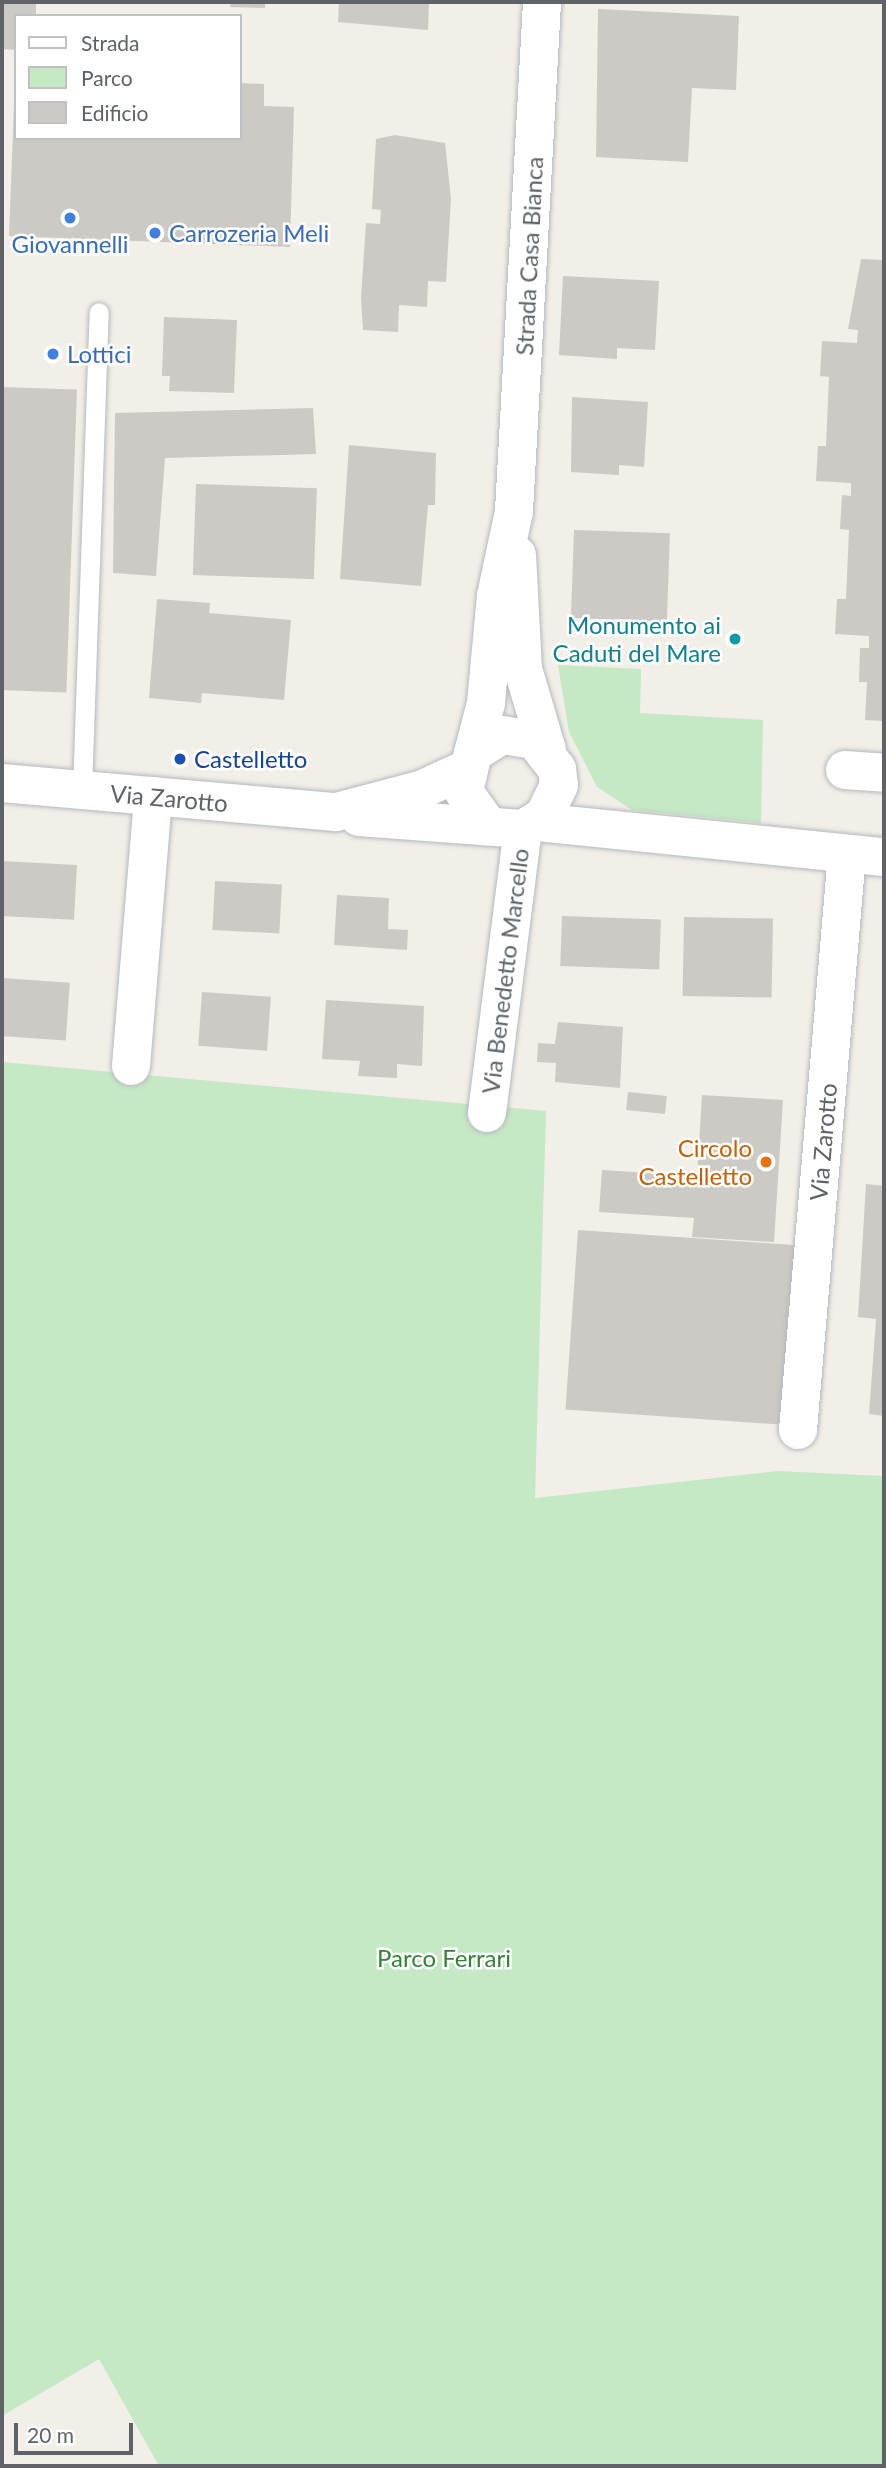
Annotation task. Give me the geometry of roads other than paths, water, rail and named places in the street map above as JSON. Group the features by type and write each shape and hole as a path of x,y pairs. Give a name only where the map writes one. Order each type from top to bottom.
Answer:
{"street":[{"name":"Strada Casa Bianca","path":"542,2 514,511 523,669 553,768"},
{"name":"Strada Casa Bianca","path":"469,761 486,703 496,596 514,511"},
{"name":"Via Zarotto","path":"336,812 423,789 469,761 502,735 519,734 553,768 581,806 610,819 694,842"},
{"path":"469,761 464,792 516,825 553,768"},
{"path":"845,770 884,773"},
{"name":"Via Zarotto","path":"2,783 336,812 368,820 516,825 866,856 798,1430"},
{"path":"131,1066 153,796"},
{"name":"Via Benedetto Marcello","path":"487,1114 516,825"}],"lane":[{"path":"82,790 99,312"}],"place":[{"name":"Giovannelli","path":"70,218"},
{"name":"Carrozeria Meli","path":"155,233"},
{"name":"Lottici","path":"53,354"},
{"name":"Monumento ai Caduti del Mare","path":"735,639"},
{"name":"Castelletto","path":"180,759"},
{"name":"Circolo Castelletto","path":"766,1162"}],"park label":[{"name":"Parco Ferrari","path":"444,1958"}]}
